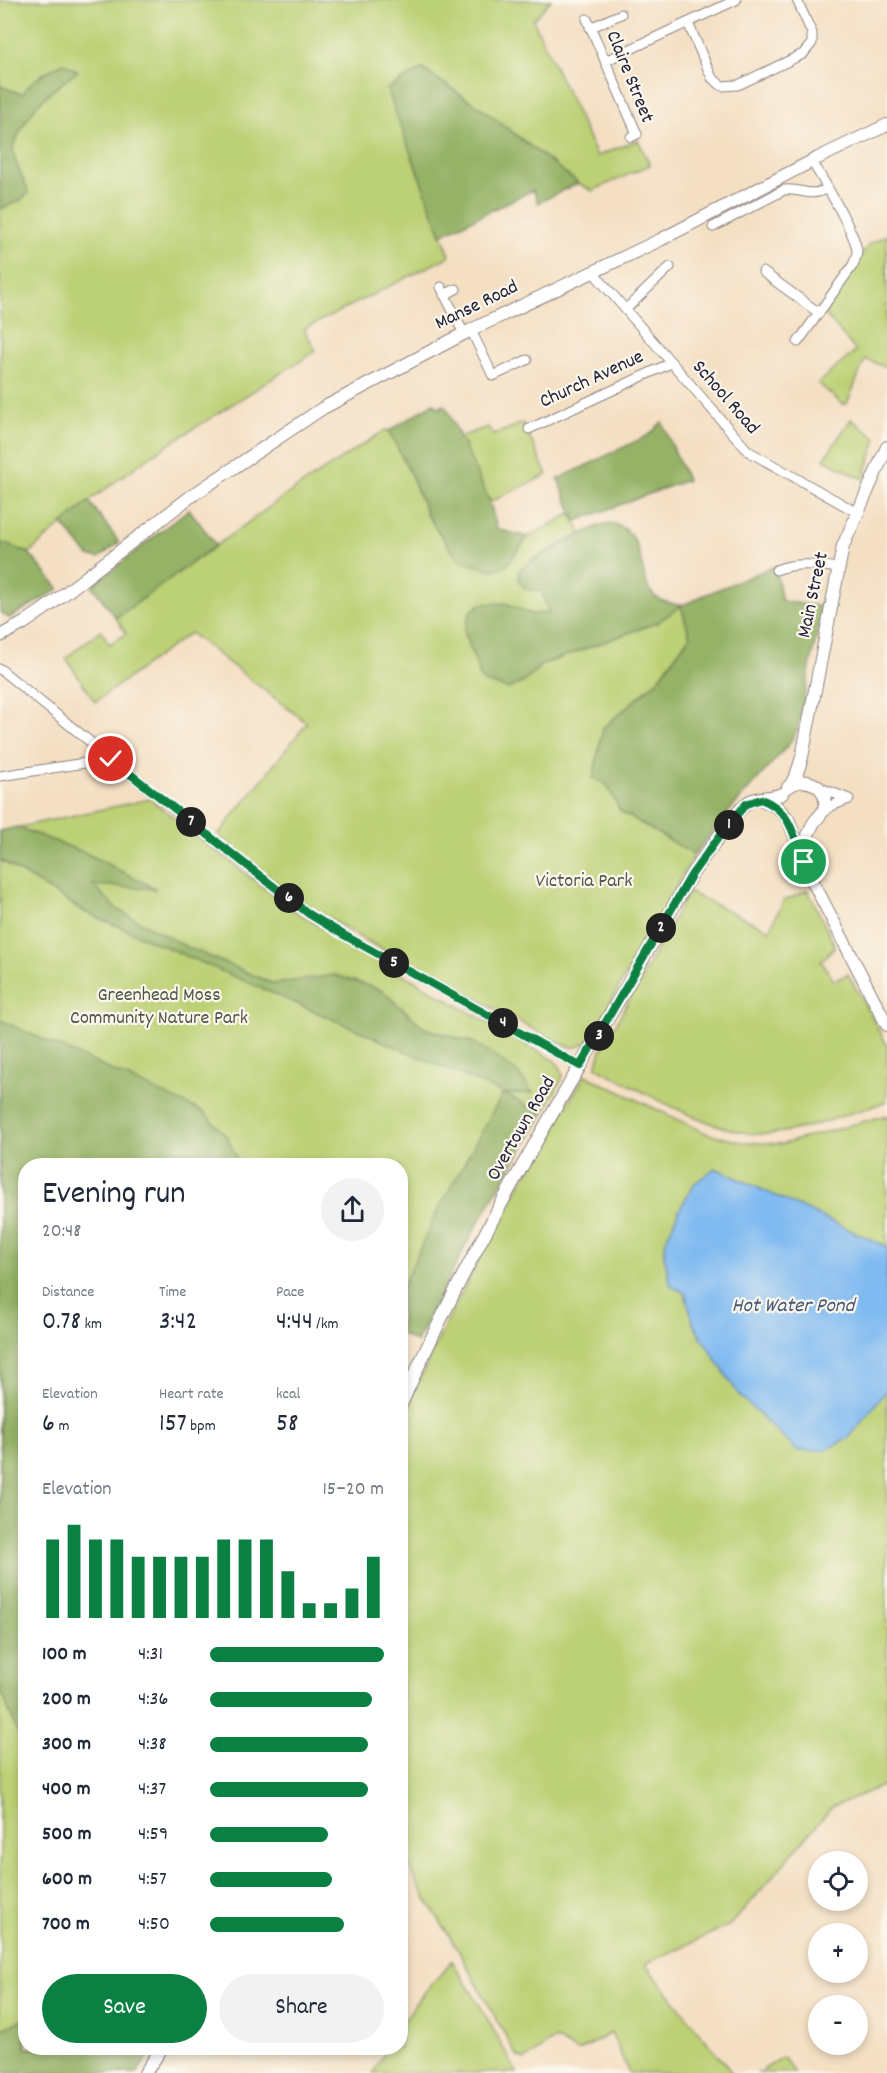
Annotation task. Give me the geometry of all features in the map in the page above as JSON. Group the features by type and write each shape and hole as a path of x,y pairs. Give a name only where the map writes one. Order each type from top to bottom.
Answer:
{"main road":[{"name":"Manse Road","path":"0,636 33,617 199,491 323,408 467,332 593,272 887,124"},
{"name":"Main Street","path":"791,784 802,757 843,546 887,447"},
{"path":"802,757 804,767 825,799 806,842 804,862"},
{"path":"816,785 802,781 791,784 782,794 781,801 804,862 887,1025"},
{"name":"Overtown Road","path":"408,1389 430,1340 483,1238 692,874 746,804 782,794"},
{"path":"761,799 777,807 786,817 801,825 819,817"},
{"path":"145,2073 157,2055"}],"street":[{"path":"605,61 736,0"},
{"path":"688,23 712,78 723,86 738,85 804,54 812,43 812,33 797,0"},
{"name":"Claire Street","path":"621,14 588,24 637,134 631,137"},
{"path":"798,342 853,265 857,248 852,234 812,161"},
{"path":"713,227 784,190 793,189 810,194 827,189"},
{"path":"626,309 670,267"},
{"name":"School Road","path":"593,272 748,451 858,513"},
{"path":"763,272 819,313"},
{"path":"456,289 442,291 493,376 527,360"},
{"name":"Church Avenue","path":"529,429 671,363"},
{"path":"776,570 790,564 838,568"},
{"path":"0,669 309,914 580,1066"},
{"path":"0,776 111,759"},
{"path":"816,785 832,794 849,799 831,806 819,817"}],"green space":[{"path":"0,0 551,0 533,20 597,156 638,140 650,165 592,191 578,183 481,108 422,69 388,89 450,256 304,329 316,351 152,455 89,501 29,553 2,543 0,552"},
{"path":"64,63 78,71 36,106 13,147 13,153 29,193 19,201 0,209 0,86 22,94 36,79"},
{"path":"422,69 481,108 578,183 538,203 533,190 441,235 387,89"},
{"path":"887,235 887,368 865,359 847,404 842,404 818,383 856,351 825,314 828,304 869,244"},
{"path":"434,403 439,408 444,405 447,409 490,502 497,529 528,537 506,566 493,570 465,563 454,554 427,515 412,477 389,431"},
{"path":"851,419 877,439 863,479 824,459"},
{"path":"662,422 687,480 576,521 558,479 649,435"},
{"path":"523,423 547,475 490,502 460,437 488,427 493,435"},
{"name":"Victoria Park","path":"385,430 389,431 412,477 427,515 454,554 506,566 528,537 571,513 581,534 531,560 526,589 541,591 550,613 531,614 505,603 464,630 482,681 508,688 524,682 541,665 658,622 681,605 690,636 658,680 603,728 607,785 620,811 694,855 589,1040 578,1047 558,1042 361,938 294,897 218,835 307,723 190,633 95,702 66,658 101,630 109,644 126,634 116,618 286,495"},
{"path":"89,501 119,542 99,558 89,556 62,524"},
{"path":"189,509 216,545 116,618 92,586"},
{"path":"610,523 624,529 633,538 648,588 655,597 667,602 678,605 686,604 775,566 782,601 822,607 798,728 789,744 724,817 694,855 620,811 607,785 593,778 603,728 658,680 690,636 681,606 658,622 541,665 524,682 508,689 482,681 464,630 471,611 481,604 505,603 531,614 549,613 541,591 526,589 519,581 519,570 585,532"},
{"path":"2,543 29,553 59,589 9,618 0,612"},
{"name":"Greenhead Moss Community Nature Park","path":"150,799 290,908 554,1060 561,1068 563,1077 543,1114 503,1094 436,1214 408,1275 408,1158 18,1158 18,2055 149,2055 137,2073 0,2073 0,831"},
{"path":"17,827 86,853 156,889 93,885 118,910 185,946 274,984 335,975 381,990 426,1029 475,1043 517,1072 533,1093 505,1094 543,1114 475,1228 416,1342 408,1338 408,1275 436,1214 503,1093 87,913 0,860 0,831"},
{"path":"808,890 835,946 821,961 834,981 848,974 887,1045 887,1102 797,1129 767,1134 747,1133 726,1128 680,1110 596,1067 601,1050 613,1032 688,892 770,930 783,901"},
{"path":"0,1020 204,1112 227,1137 237,1158 18,1158 18,1734 0,1687"},
{"path":"585,1075 708,1134 742,1142 783,1144 887,1115 887,1784 832,1807 732,1924 645,1964 732,2073 629,2073 611,2033 578,2052 555,2039 525,2060 517,2056 408,1865 408,1406 464,1289 535,1159"},
{"path":"452,1961 482,2009 517,2073 373,2073 383,2055 408,2055 408,2015 417,2001"},
{"path":"18,2021 18,2055 149,2055 137,2073 0,2073 0,2030"},
{"path":"783,2057 795,2073 758,2073"}],"water":[{"name":"Hot Water Pond","path":"715,1168 887,1247 887,1390 849,1438 825,1450 797,1451 739,1395 694,1326 685,1293 671,1286 664,1256 666,1240 679,1210 695,1183"}],"route":[{"path":"111,759 309,914 580,1066 692,874 746,804 761,799 777,807 788,819 804,862"}]}
